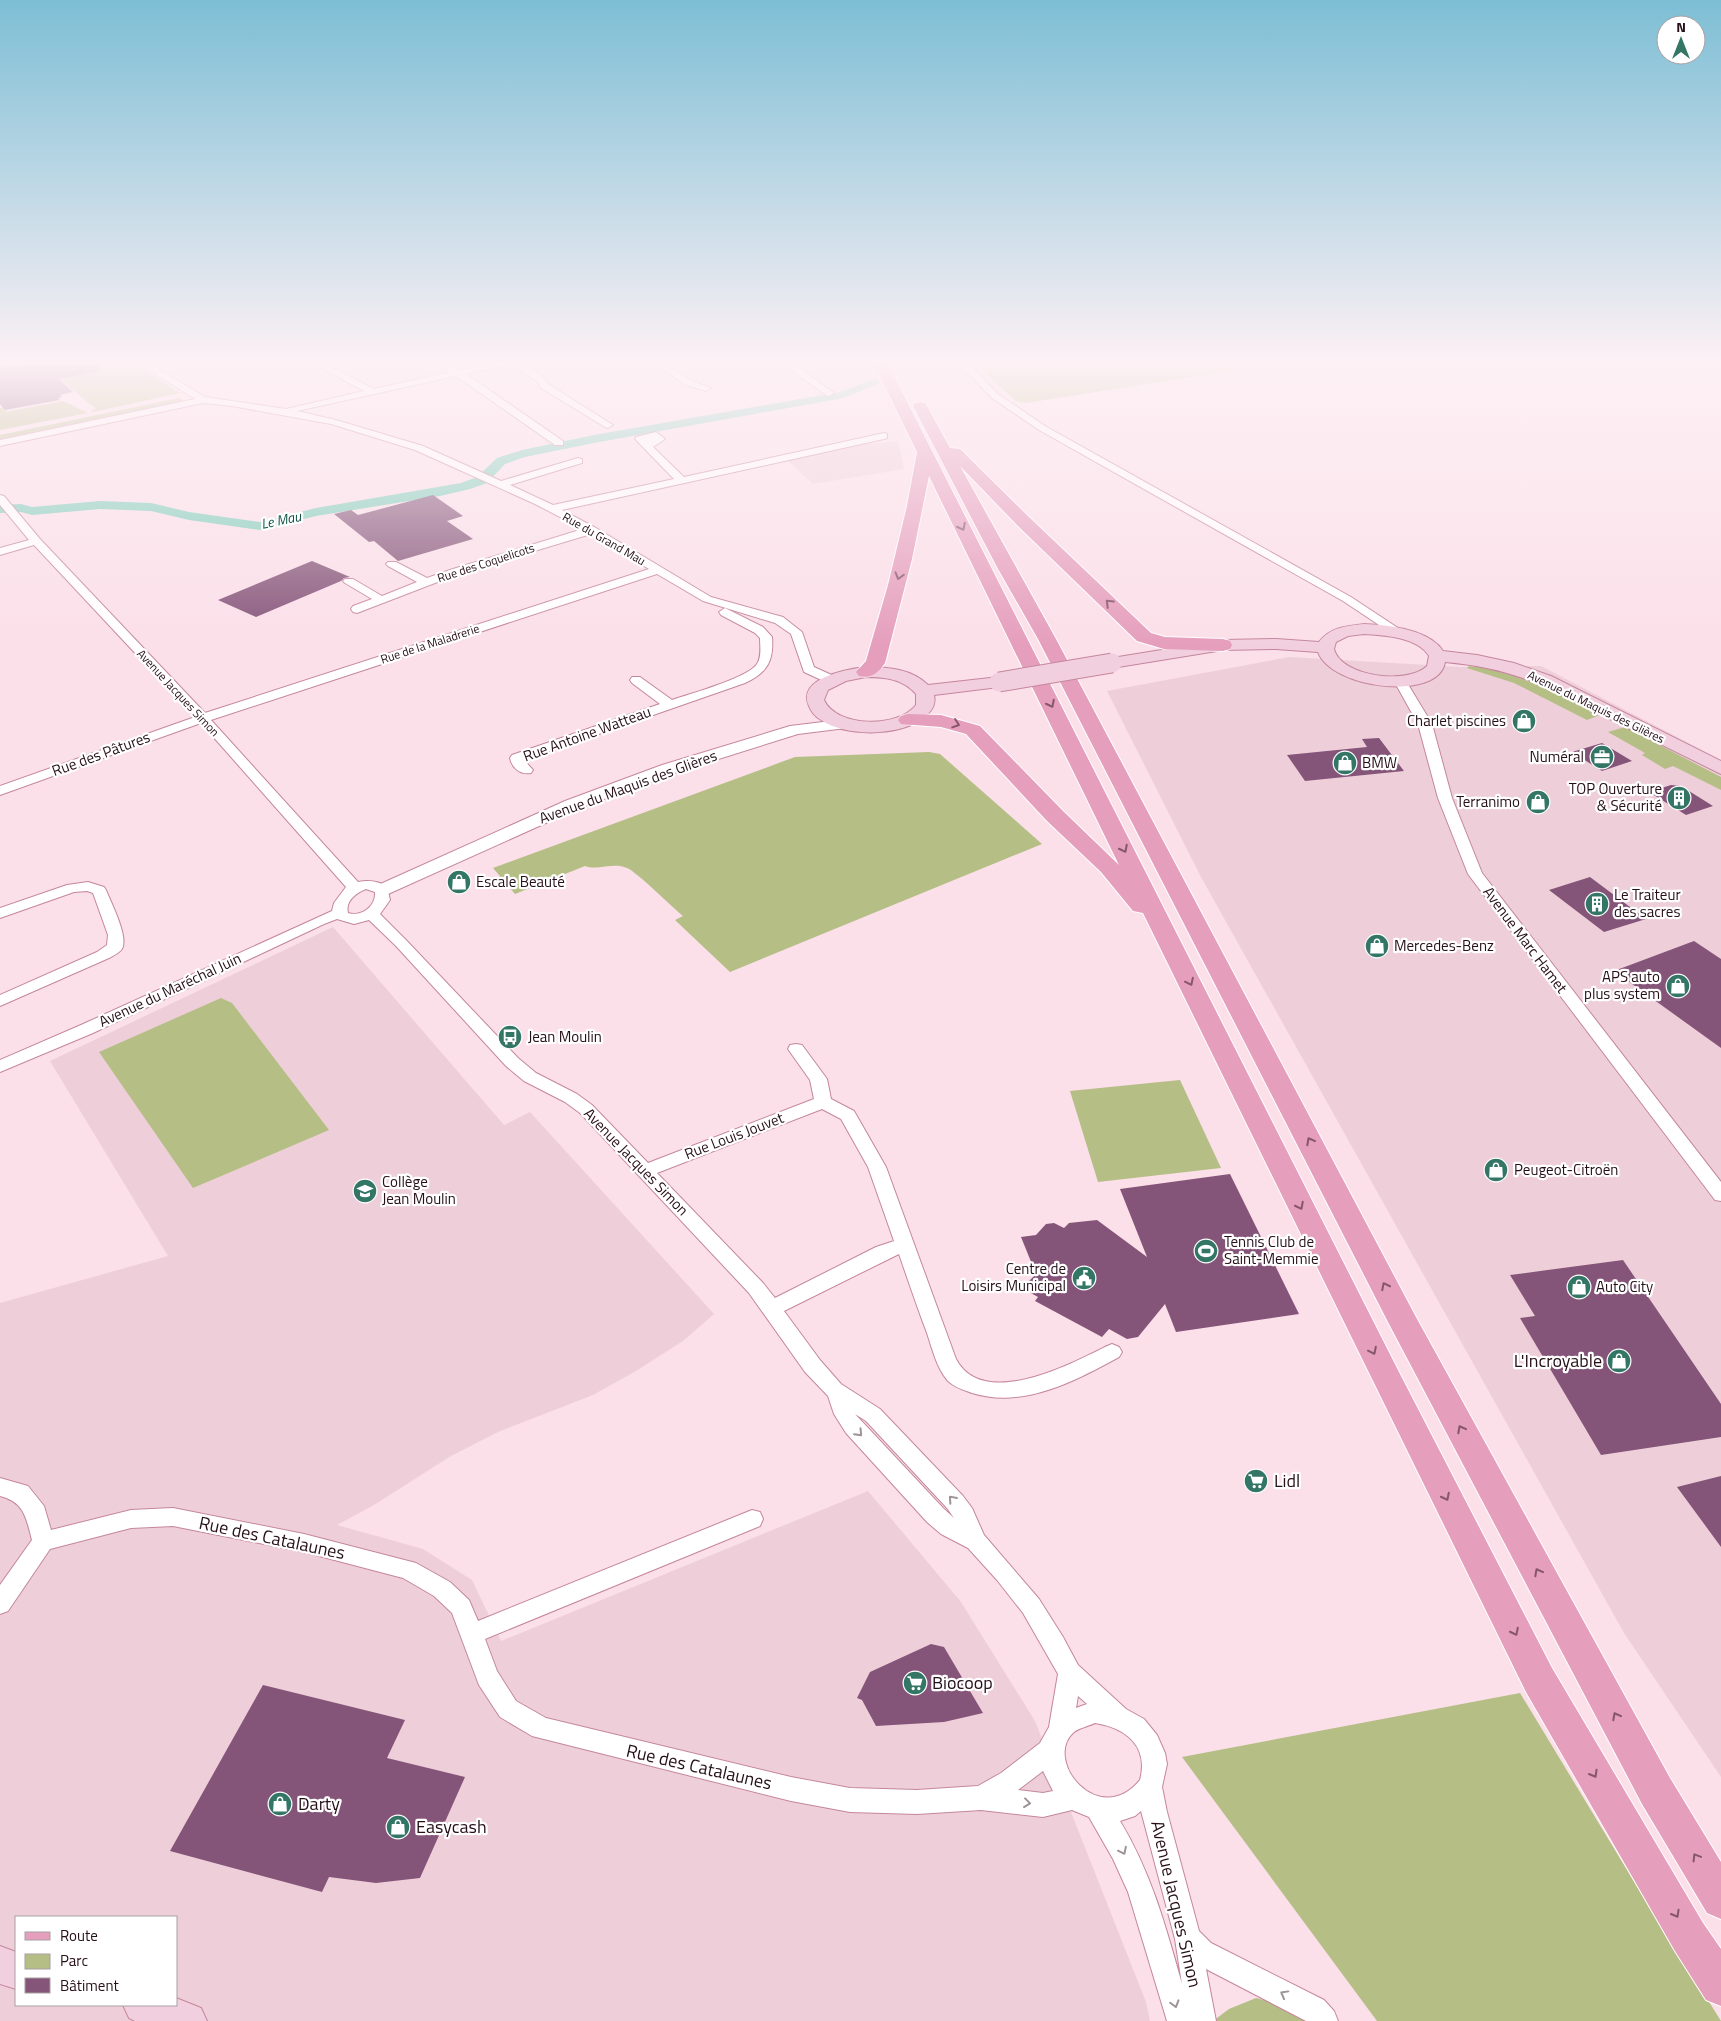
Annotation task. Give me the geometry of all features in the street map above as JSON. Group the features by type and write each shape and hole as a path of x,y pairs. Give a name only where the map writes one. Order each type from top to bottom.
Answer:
{"main road":[{"path":"866,672 875,663 912,529 921,485 924,458"},
{"path":"927,458 1168,938 1382,1370 1540,1680 1689,1937 1721,1985"},
{"path":"948,458 1047,639 1412,1339 1656,1791 1721,1899"},
{"path":"960,458 1144,637 1164,643 1276,644 1325,647"},
{"path":"1369,622 1424,642 1433,649 1437,656 1438,664 1434,670 1426,675 1400,681 1382,680 1347,672 1334,664 1326,656 1325,647 1328,640 1337,634 1369,622"},
{"path":"1141,658 1144,637"},
{"path":"925,691 999,682 1223,645"},
{"name":"Avenue du Maquis des Glières","path":"1437,656 1476,660 1514,668 1545,680 1721,768"},
{"path":"908,720 925,707 927,699 925,691 908,678 889,673 854,673 832,680 822,686 816,693 816,702 820,710 828,717 848,724 876,727 908,720 940,720 955,722 973,730 1055,816 1109,866 1168,938"},
{"path":"0,1965 15,1970"},
{"path":"145,2006 188,2021"}],"street":[{"name":"Rue du Grand Mau","path":"441,458 497,483 592,530 707,599 779,620 796,632 808,669 832,680"},
{"path":"659,458 681,480"},
{"path":"551,509 781,458"},
{"path":"1093,458 1369,622"},
{"path":"497,483 578,461"},
{"name":"Avenue Jacques Simon","path":"5,505 36,541 203,718 355,888"},
{"name":"Rue des Coquelicots","path":"357,609 457,571 592,530"},
{"path":"0,552 36,541"},
{"path":"392,564 427,583"},
{"name":"Rue de la Maladrerie","path":"203,718 658,570"},
{"path":"349,581 382,600"},
{"name":"Rue Antoine Watteau","path":"526,770 518,764 517,758 750,676 762,668 766,660 766,637 760,631 723,611 707,599"},
{"name":"Rue Antoine Watteau","path":"636,680 669,704"},
{"name":"Avenue Marc Hamet","path":"1400,681 1425,724 1445,798 1475,874 1721,1195"},
{"name":"Avenue du Maquis des Glières","path":"796,729 820,710"},
{"name":"Rue des Pâtures","path":"0,791 203,718"},
{"name":"Avenue du Maquis des Glières","path":"382,890 571,805 668,769 796,729 848,724"},
{"path":"0,913 72,888 88,886 99,890 116,935 115,947 102,956 0,1001"},
{"path":"372,886 382,890 383,896 377,909 371,914 352,919 344,917 340,913 339,910 346,895 355,888 372,886"},
{"name":"Avenue du Maréchal Juin","path":"0,1066 87,1029 340,913"},
{"name":"Avenue Jacques Simon","path":"371,914 402,943 512,1062 537,1081 571,1098 586,1109 756,1288 803,1354 836,1391 844,1414 853,1426 949,1527 976,1541 1005,1573 1030,1606 1056,1644 1070,1673 1117,1716"},
{"path":"796,1049 818,1079 823,1102 848,1115 877,1167 946,1359 955,1375 974,1387 1002,1390 1022,1389 1049,1383 1112,1352"},
{"name":"Rue Louis Jouvet","path":"644,1171 823,1102"},
{"path":"772,1308 883,1252 905,1245"},
{"path":"0,1487 20,1492 36,1513 44,1541 0,1604"},
{"name":"Rue des Catalaunes","path":"44,1541 131,1519 173,1517 304,1543 408,1570 442,1589 461,1607 487,1677 508,1709 541,1728 826,1796 850,1800 917,1802 981,1798 1043,1805 1074,1798"},
{"path":"470,1634 752,1519"},
{"path":"1057,1739 1071,1720 1082,1715 1095,1712 1117,1716 1135,1726 1147,1739 1154,1754 1155,1772 1150,1787 1141,1798 1129,1806 1114,1810 1098,1809 1085,1805 1063,1788 1052,1762 1070,1673"},
{"name":"Rue des Catalaunes","path":"981,1798 1010,1781 1057,1739"},
{"name":"Avenue Jacques Simon","path":"1150,1787 1154,1812 1188,1939 1202,2021"},
{"name":"Avenue Jacques Simon","path":"1098,1809 1115,1833 1133,1869 1152,1923 1180,2021"},
{"path":"1188,1939 1202,1952 1314,2010 1324,2021"}],"shaded area":[{"path":"795,458 902,458 904,469 813,484 787,460"},
{"path":"1289,657 1462,667 1541,666 1721,760 1721,1777 1624,1633 1201,877 1107,691"},
{"path":"333,927 504,1125 530,1112 714,1314 683,1341 636,1371 593,1395 498,1432 451,1456 374,1505 337,1525 423,1549 472,1580 501,1641 868,1491 961,1602 1035,1721 1146,2002 1150,2021 0,2021 0,1303 168,1256 50,1061"}],"green space":[{"path":"1469,666 1504,673 1537,684 1600,715 1587,720 1514,683 1467,668"},
{"path":"1625,727 1721,777 1721,790 1673,766 1665,769 1642,755 1645,753 1608,732"},
{"path":"929,752 940,754 1042,844 730,972 675,920 683,916 627,868 622,866 595,868 585,866 515,894 493,868 795,757"},
{"path":"221,998 232,1003 329,1130 193,1188 99,1052"},
{"path":"1180,1080 1221,1168 1098,1182 1070,1091"},
{"path":"1520,1693 1721,2021 1377,2021 1182,1757"},
{"path":"1256,1998 1301,2009 1311,2021 1213,2021 1229,2009"}],"building":[{"path":"433,495 463,516 447,521 473,539 398,561 374,541 369,542 334,514 351,510 358,515"},
{"path":"312,561 350,577 256,617 218,600"},
{"name":"BMW","path":"1379,738 1404,771 1305,781 1287,755 1367,747 1362,739"},
{"name":"Numéral","path":"1602,743 1632,761 1602,771 1572,752"},
{"name":"TOP Ouverture & Sécurité","path":"1671,785 1681,786 1713,806 1686,815 1649,792"},
{"name":"Le Traiteur des sacres","path":"1590,877 1646,919 1604,932 1549,890"},
{"name":"APS auto plus system","path":"1694,941 1721,959 1721,1048 1614,971"},
{"name":"Tennis Club de Saint-Memmie","path":"1230,1174 1299,1314 1176,1332 1165,1304 1138,1337 1127,1339 1109,1329 1102,1337 1035,1301 1038,1297 1022,1288 1036,1274 1021,1237 1036,1235 1046,1224 1054,1223 1064,1228 1069,1223 1097,1220 1147,1257 1120,1189"},
{"name":"L'Incroyable","path":"1623,1260 1721,1404 1721,1437 1601,1455 1520,1318 1535,1316 1510,1275"},
{"path":"1721,1476 1721,1547 1677,1487"},
{"name":"Biocoop","path":"931,1644 944,1647 983,1713 944,1722 876,1726 862,1700 857,1698 870,1672"},
{"name":"Darty","path":"263,1685 405,1720 387,1758 465,1777 420,1878 376,1883 329,1877 322,1892 170,1851"}],"waterway":[{"name":"Le Mau","path":"0,509 21,508 32,511 100,505 151,507 189,516 260,526 316,512 440,492 465,486 482,480 501,461 509,458"}],"place":[{"name":"Charlet piscines","path":"1524,721"},
{"name":"Numéral","path":"1602,757"},
{"name":"BMW","path":"1345,763"},
{"name":"TOP Ouverture & Sécurité","path":"1679,798"},
{"name":"Terranimo","path":"1538,802"},
{"name":"Escale Beauté","path":"459,882"},
{"name":"Le Traiteur des sacres","path":"1597,904"},
{"name":"Mercedes-Benz","path":"1377,946"},
{"name":"APS auto plus system","path":"1678,986"},
{"name":"Jean Moulin","path":"510,1037"},
{"name":"Peugeot-Citroën","path":"1496,1170"},
{"name":"Collège Jean Moulin","path":"365,1191"},
{"name":"Tennis Club de Saint-Memmie","path":"1206,1251"},
{"name":"Centre de Loisirs Municipal","path":"1084,1278"},
{"name":"Auto City","path":"1579,1287"},
{"name":"L'Incroyable","path":"1619,1361"},
{"name":"Lidl","path":"1256,1481"},
{"name":"Biocoop","path":"915,1683"},
{"name":"Darty","path":"280,1804"},
{"name":"Easycash","path":"398,1827"}]}
